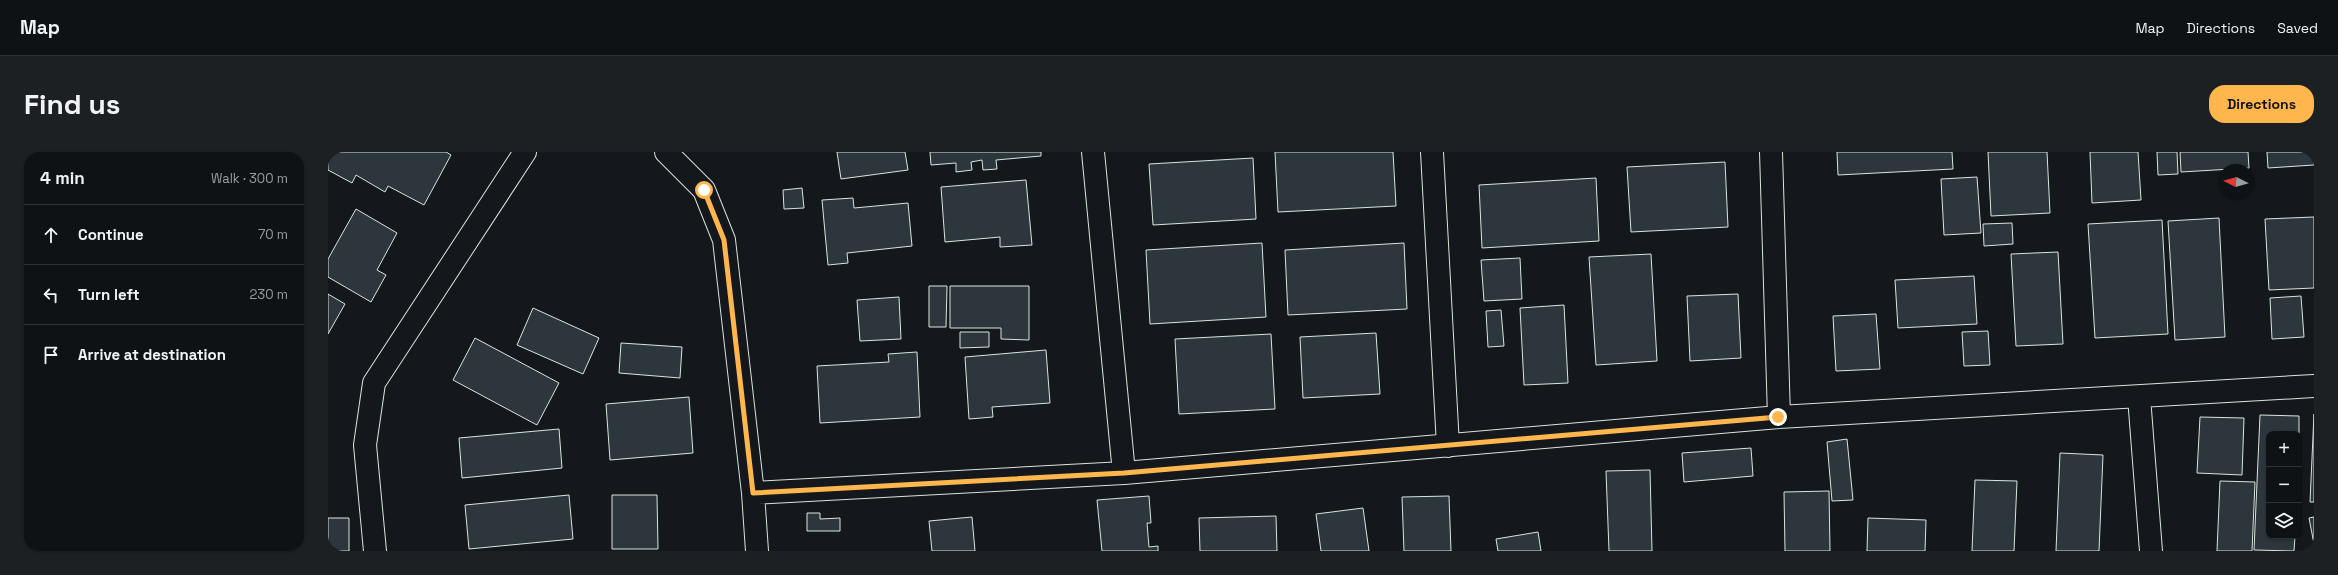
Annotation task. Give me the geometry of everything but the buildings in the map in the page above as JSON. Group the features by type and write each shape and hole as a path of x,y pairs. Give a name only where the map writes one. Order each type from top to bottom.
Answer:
{"street":[{"path":"375,551 365,446 374,383 524,152"},
{"path":"666,152 704,190 724,240 753,493 757,551"},
{"path":"1093,152 1124,473"},
{"path":"1432,152 1448,446"},
{"path":"1771,152 1778,417"},
{"path":"753,493 1124,473 1778,417 2314,386"},
{"path":"2139,397 2151,551"}],"route":[{"path":"704,190 724,240 753,493 1124,473 1778,417"}]}
